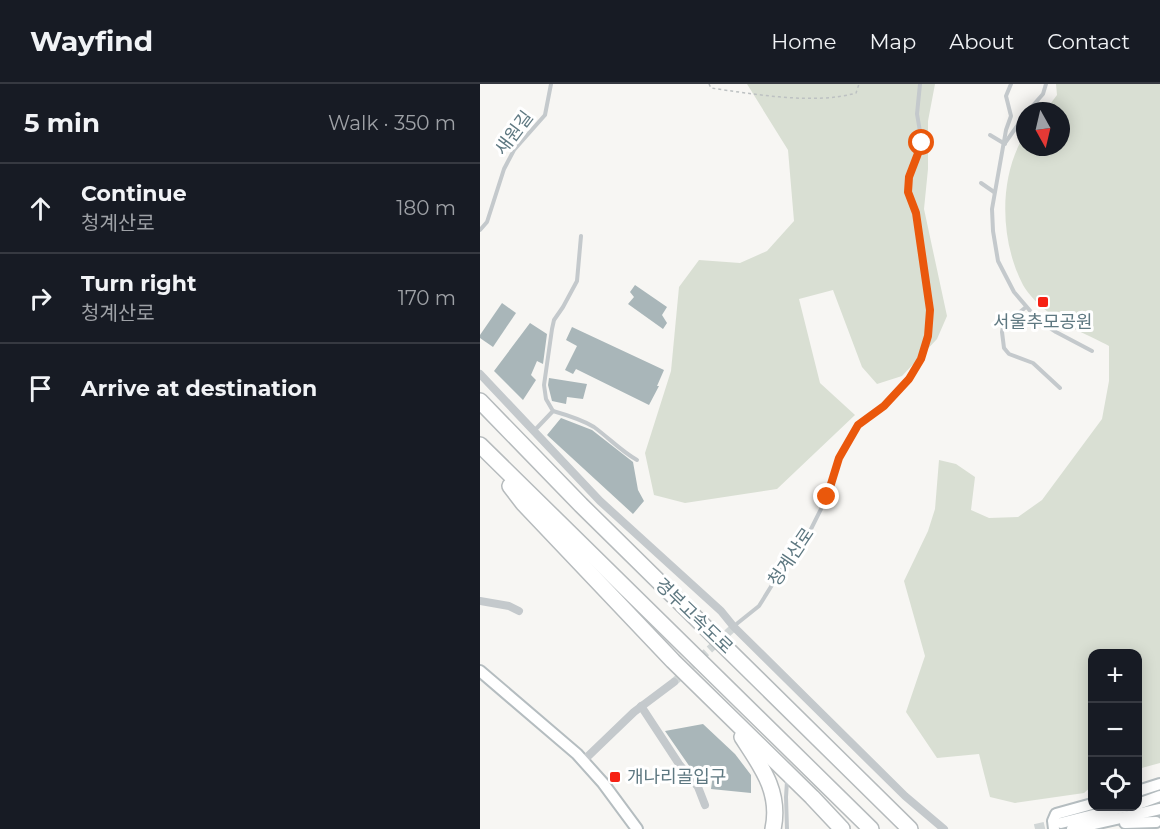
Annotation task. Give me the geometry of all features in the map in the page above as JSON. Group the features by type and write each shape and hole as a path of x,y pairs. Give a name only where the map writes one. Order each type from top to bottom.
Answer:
{"highway":[{"name":"경부고속도로","path":"480,401 910,829"},
{"name":"경부고속도로","path":"480,446 871,829"},
{"path":"480,446 523,503 739,732 769,780 773,798 773,829"},
{"path":"692,680 842,829"}],"main road":[{"path":"480,671 583,761 603,783 637,829"},
{"path":"1142,789 1160,784"},
{"path":"1142,802 1160,797"},
{"path":"1088,805 1056,814 1053,821 1057,826 1114,811"},
{"path":"1072,829 1160,809"},
{"path":"1079,829 1125,823 1157,824"}],"street":[{"path":"480,374 600,501 721,611 734,627 905,796 944,829"},
{"path":"480,601 509,606 519,611"},
{"path":"583,761 641,706 674,682"},
{"path":"641,706 679,764 698,787 705,805"}],"lane":[{"name":"새원길","path":"480,230 487,222 504,169 514,150 545,115 551,84"},
{"name":"청계산로","path":"734,627 759,606 790,556 802,545 827,497 839,458 858,425 884,406 909,379 921,359 928,336 930,310 916,213 908,192 909,177 922,143 917,114 920,84"},
{"path":"1011,84 1006,96 1011,112 1005,130 1005,144 994,192 993,231 998,261 1014,292 1026,308 1046,327 1092,351"},
{"path":"1036,102 1043,94 1046,84"},
{"path":"1005,144 1016,128"},
{"path":"990,135 1005,144"},
{"path":"981,183 994,192"},
{"path":"581,236 577,281 554,320 552,329 544,385 546,399 553,411 571,416 593,427 637,460"},
{"path":"1026,308 1003,326 1005,352 1033,363 1060,388"},
{"path":"533,432 553,411"},
{"path":"787,829 788,774"}],"path":[{"path":"709,84 711,88 788,97 843,97 856,93 859,84"}],"shaded area":[{"path":"747,84 935,84 928,121 928,169 924,209 947,316 937,339 902,376 877,384 862,367 833,290 799,299 820,383 855,415 777,489 685,503 654,495 645,453 671,371 679,287 699,260 740,263 767,251 794,221 788,150"},
{"path":"1056,84 1160,84 1160,763 1142,768 1142,649 1088,649 1088,790 1084,793 1015,803 990,797 979,754 937,758 906,712 925,656 904,581 928,531 935,509 939,460 956,464 975,477 971,510 989,518 1018,517 1042,500 1102,419 1109,381 1109,346 1054,317 1031,296 1015,268 1006,229 1006,189 1016,151 1016,156 1070,156 1070,102 1052,102 1057,95"}],"building":[{"path":"635,285 667,307 662,315 667,323 663,329 628,304 634,297 630,292"},
{"path":"502,303 516,313 493,347 480,338 480,335"},
{"path":"530,323 547,334 543,364 537,361 531,375 536,380 523,400 494,371"},
{"path":"572,327 664,370 649,405 576,369 573,374 565,370 577,346 566,340"},
{"path":"549,378 587,384 583,399 567,397 566,404 552,401 548,385"},
{"path":"561,418 592,430 633,462 638,490 644,501 633,514 547,435"},
{"path":"703,724 735,754 751,775 751,793 711,789 714,767 692,770 665,731"}],"tunnel":[{"path":"674,682 734,627"},
{"path":"1035,829 1061,823"}],"place":[{"name":"서울추모공원","path":"1043,302"},
{"name":"개나리골입구","path":"615,777"}],"route":[{"path":"827,497 839,458 858,425 884,406 909,379 921,359 928,336 930,310 918,241 916,213 908,192 909,177 922,143"}]}
